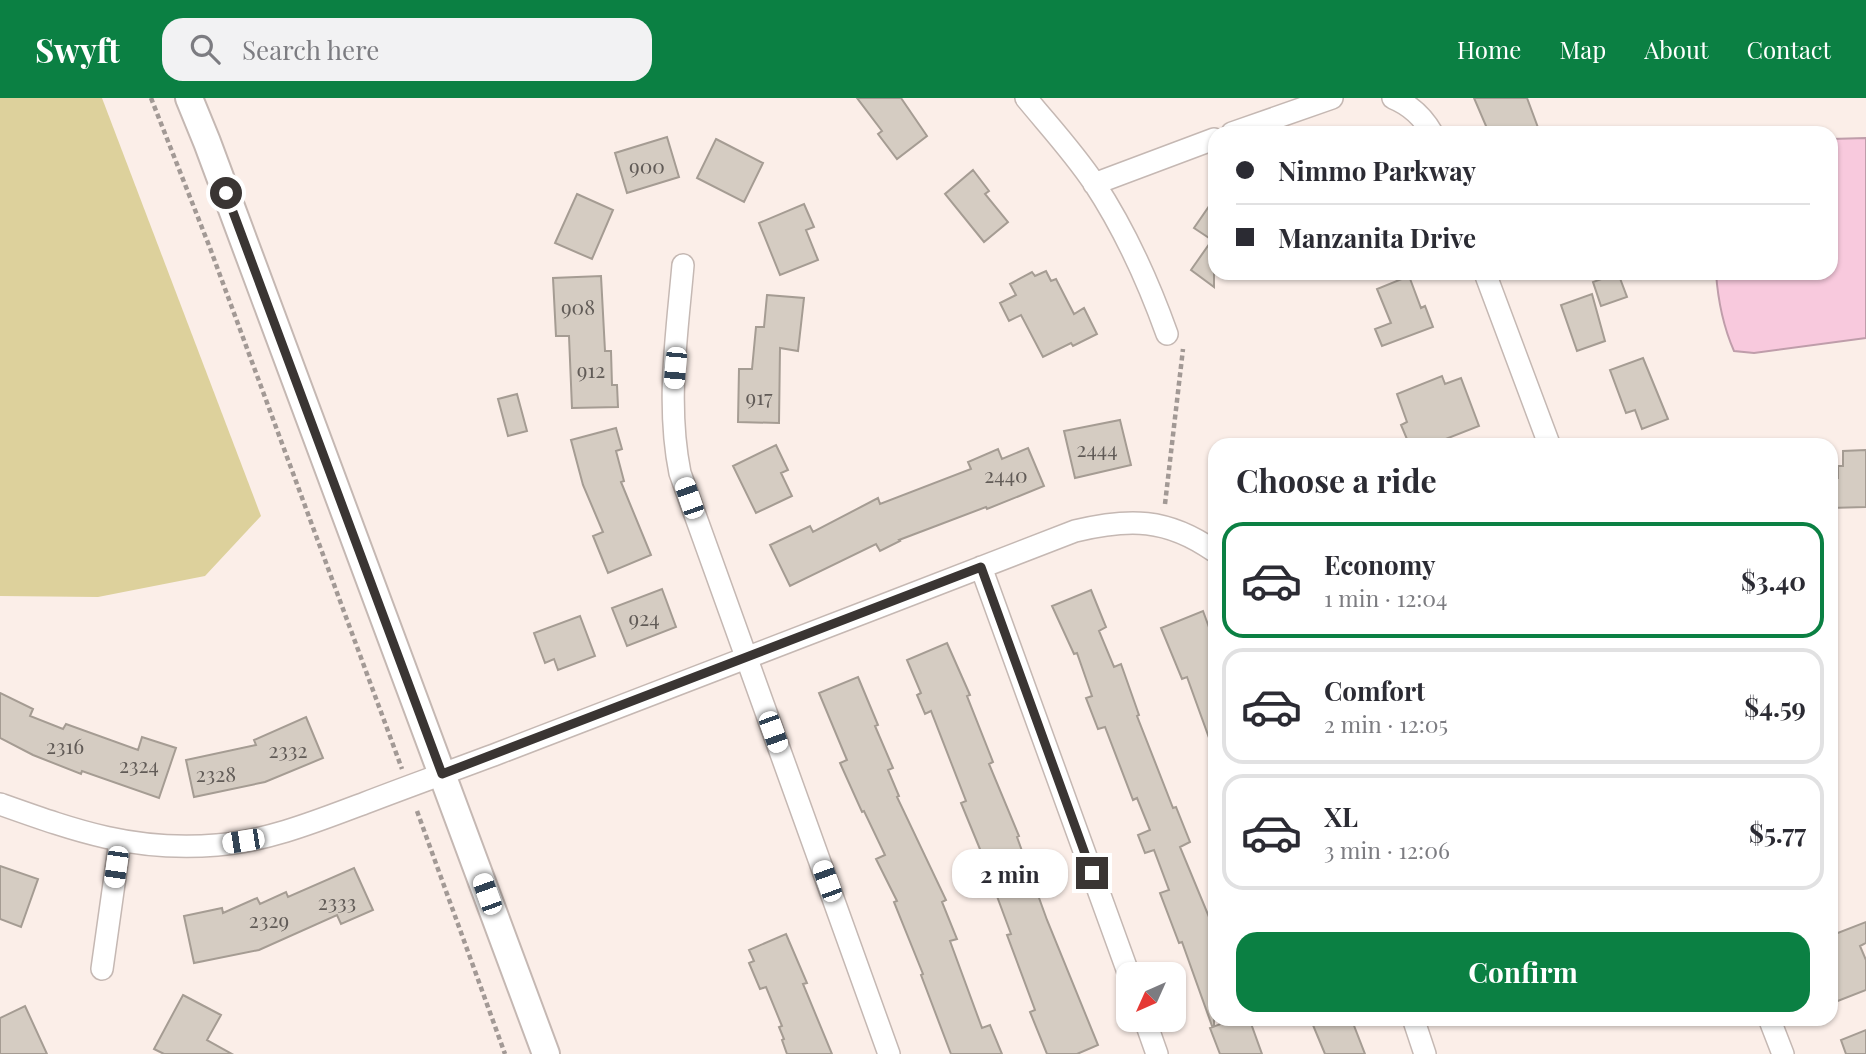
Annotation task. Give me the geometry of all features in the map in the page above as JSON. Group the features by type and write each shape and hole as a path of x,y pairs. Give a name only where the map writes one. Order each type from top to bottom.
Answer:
{"street":[{"path":"189,98 546,1054"},
{"path":"1026,98 1074,155 1094,184 1129,244 1177,338"},
{"path":"1253,126 1332,98"},
{"path":"1393,98 1420,116 1427,126"},
{"path":"1094,184 1208,141"},
{"path":"683,265 673,394 675,448 689,498 889,1054"},
{"path":"1488,280 1547,438"},
{"path":"0,804 87,834 120,842 184,847 219,845 266,837 442,774 1075,531 1131,521 1156,524 1181,531 1208,547"},
{"path":"981,567 1124,962"},
{"path":"102,969 120,842"},
{"path":"1416,1026 1426,1054"},
{"path":"1772,1026 1783,1054"},
{"path":"1149,1032 1157,1054"}],"path":[{"path":"151,98 210,248 402,770"},
{"path":"1165,504 1182,351 1177,338"},
{"path":"417,811 505,1054"}],"shaded area":[{"path":"0,98 102,98 261,516 205,576 98,597 0,596"},
{"path":"1866,138 1866,338 1754,353 1734,351 1722,313 1717,280 1838,280 1838,139"}],"building":[{"path":"857,98 901,98 927,136 897,159 878,134 882,131"},
{"path":"1474,98 1527,98 1537,126 1486,126"},
{"path":"667,137 679,177 627,193 615,153"},
{"path":"716,139 763,163 744,202 697,178"},
{"path":"973,170 989,191 985,194 1008,222 984,242 945,194"},
{"path":"577,194 613,210 592,259 555,243"},
{"path":"804,204 814,227 806,230 818,260 780,275 759,223"},
{"path":"1208,208 1208,237 1194,228"},
{"path":"1208,246 1208,280 1214,280 1214,287 1191,270"},
{"path":"1046,271 1051,281 1056,279 1074,314 1084,308 1097,334 1043,357 1021,315 1009,321 1000,303 1016,295 1010,284 1032,272 1035,276"},
{"path":"601,276 605,351 611,351 612,385 617,385 618,407 572,408 569,336 556,336 553,278"},
{"path":"1399,280 1410,280 1421,308 1425,306 1433,327 1382,346 1375,329 1391,323 1377,289"},
{"path":"1621,280 1627,297 1601,306 1593,282"},
{"path":"1592,294 1605,341 1577,351 1561,305"},
{"path":"767,295 804,298 798,351 780,348 779,423 738,422 739,369 752,369 756,327 764,327"},
{"path":"1643,358 1668,419 1642,429 1635,410 1626,413 1610,370"},
{"path":"1442,376 1445,384 1461,378 1479,426 1448,438 1406,438 1401,425 1407,422 1397,394"},
{"path":"517,394 527,431 508,436 498,399"},
{"path":"1120,420 1131,465 1075,478 1064,431"},
{"path":"616,428 622,449 616,451 624,481 621,482 651,555 608,573 593,536 603,532 583,485 571,440"},
{"path":"776,445 788,470 781,473 792,496 756,513 733,466"},
{"path":"1028,448 1044,486 899,540 880,551 876,544 790,586 770,545 810,526 813,532 878,498 880,504 971,469 968,462 998,449 1002,459"},
{"path":"1866,450 1866,507 1838,508 1838,466 1843,466 1843,451"},
{"path":"662,589 676,627 627,646 612,608"},
{"path":"1091,590 1106,627 1099,631 1114,667 1121,664 1139,715 1137,716 1173,808 1176,807 1190,842 1180,847 1208,915 1208,1015 1182,942 1179,943 1160,893 1169,890 1154,850 1145,853 1138,835 1150,830 1137,798 1133,800 1105,727 1098,729 1086,698 1092,696 1077,653 1074,654 1052,606"},
{"path":"1203,611 1208,625 1208,735 1187,677 1182,679 1161,628"},
{"path":"580,616 595,656 558,670 554,659 545,663 534,633"},
{"path":"947,643 970,695 967,696 993,762 989,764 1019,836 1017,837 1047,920 1098,1045 1077,1054 1047,1054 1030,1012 1035,1010 1007,935 1011,934 995,891 987,893 980,874 989,871 961,803 966,801 931,711 925,714 917,695 921,693 907,660"},
{"path":"858,677 893,768 888,770 899,796 897,797 946,900 942,902 957,939 950,941 982,1028 990,1025 1002,1054 951,1054 894,902 897,901 876,859 885,855 840,763 847,760 819,693"},
{"path":"0,693 33,709 30,716 63,729 66,724 138,750 142,737 176,748 159,798 82,771 81,774 33,755 0,738"},
{"path":"306,717 323,758 265,782 194,797 186,760 256,745 254,740"},
{"path":"0,866 38,879 21,927 0,919"},
{"path":"354,868 373,910 341,924 337,915 259,950 194,963 184,916 222,908 223,913 257,898 260,904 286,892 288,897"},
{"path":"1866,922 1866,943 1860,946 1866,960 1866,990 1838,1001 1838,933"},
{"path":"786,934 832,1054 787,1054 779,1027 782,1026 766,987 760,989 749,963 754,961 749,950"},
{"path":"183,995 221,1015 207,1040 232,1054 164,1054 154,1049"},
{"path":"25,1006 47,1054 0,1054 0,1018"},
{"path":"1252,1026 1262,1054 1220,1054 1210,1028"},
{"path":"1313,1026 1354,1026 1365,1054 1325,1054"},
{"path":"1866,1030 1866,1054 1846,1054 1841,1040"}],"route":[{"path":"226,193 442,774 981,567 1092,873"}]}
